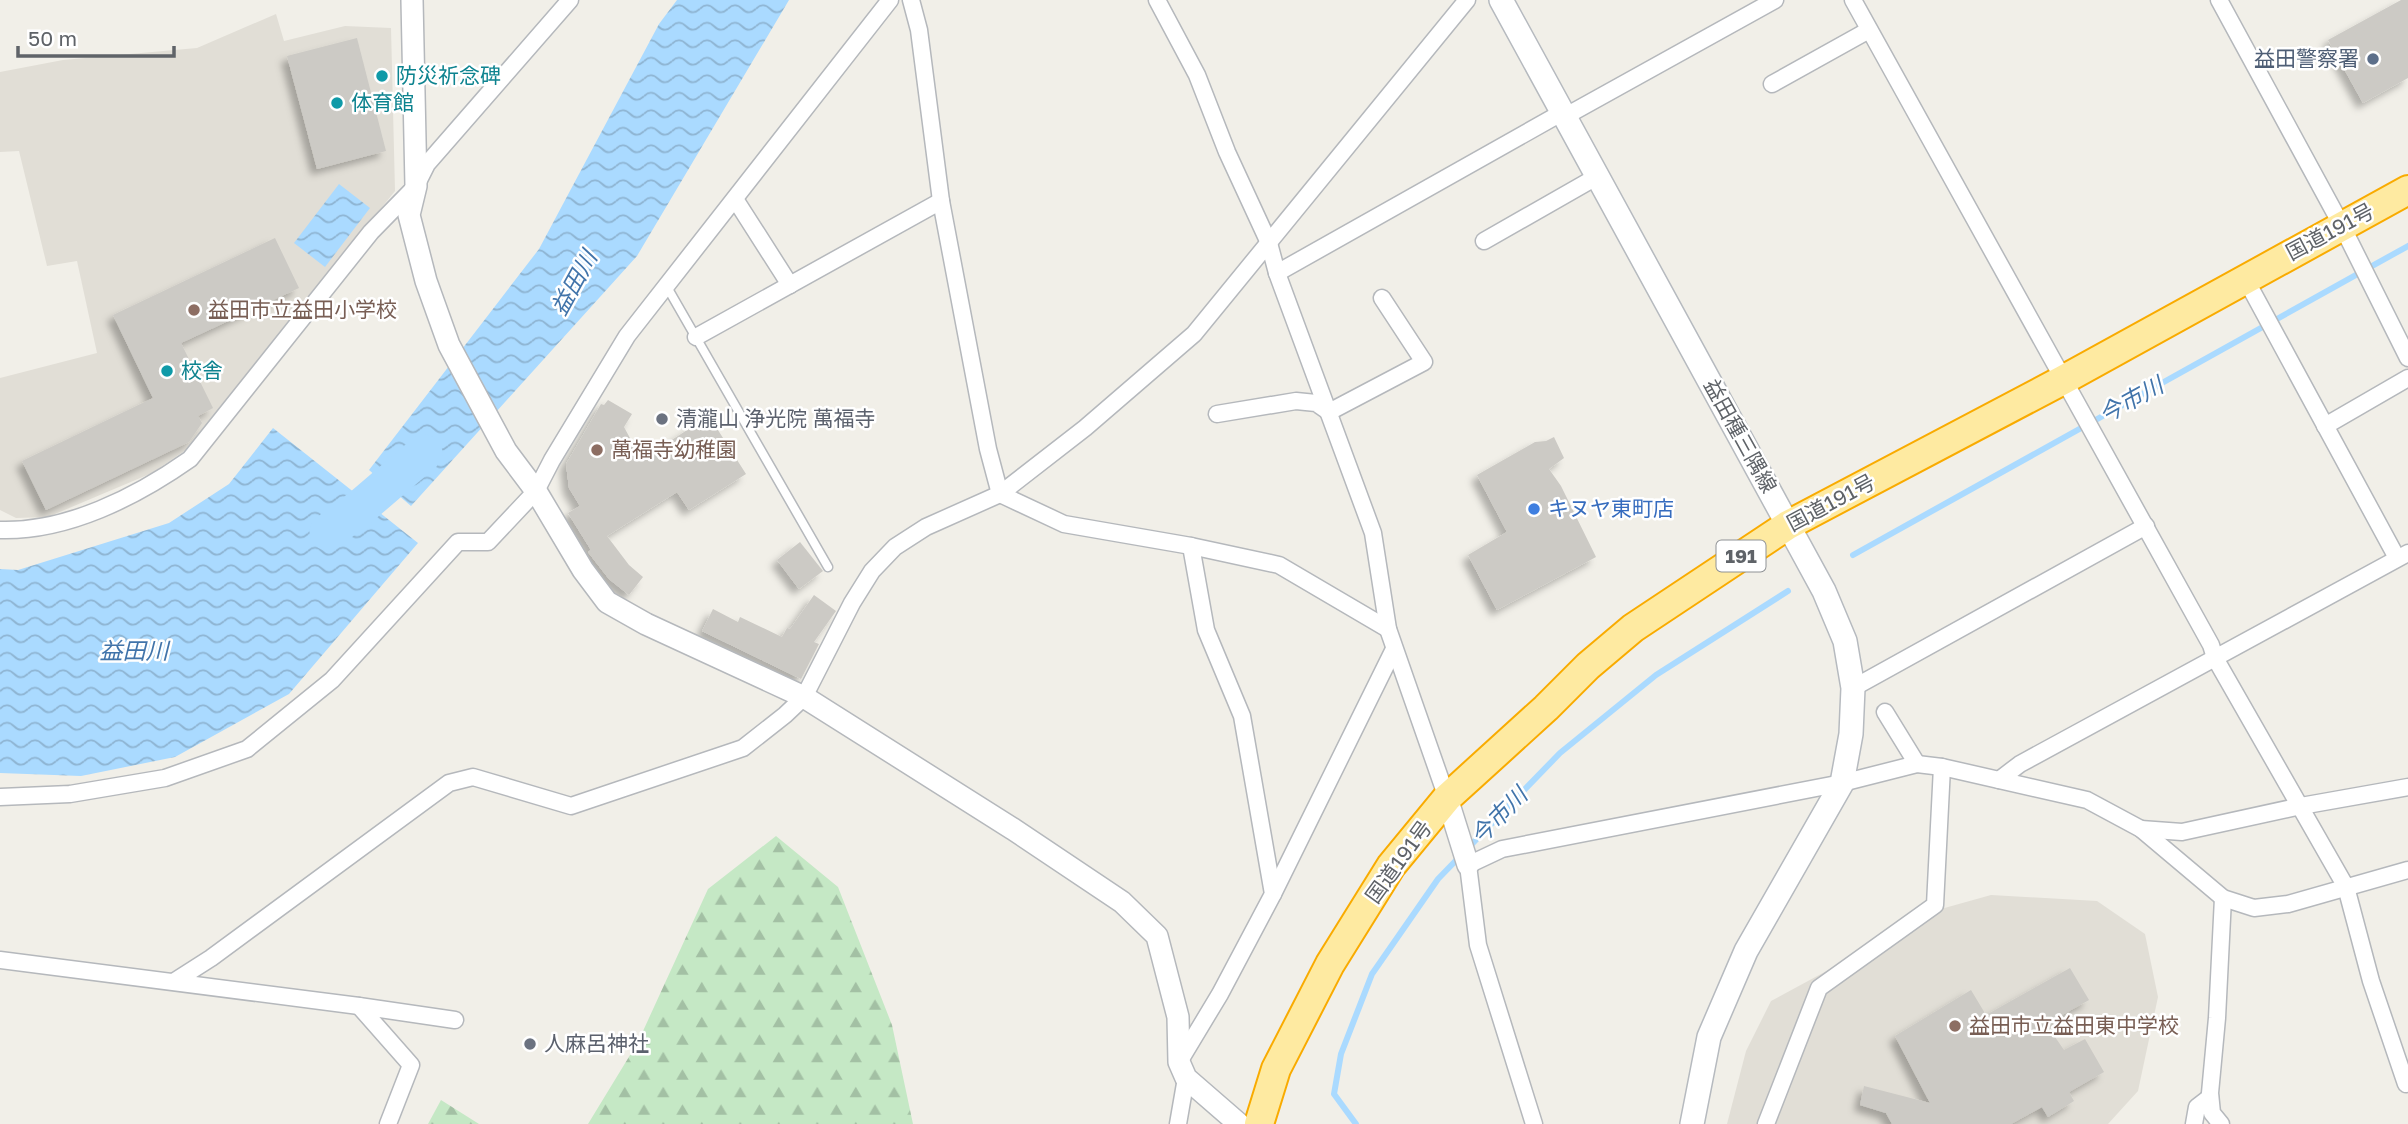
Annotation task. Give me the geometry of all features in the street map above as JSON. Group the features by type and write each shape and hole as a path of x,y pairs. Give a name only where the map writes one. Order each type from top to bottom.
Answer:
{"highway":[{"name":"国道191号","path":"1259,1124 1276,1069 1330,964 1391,866 1447,798 1588,666 1633,628 1788,525 2063,380 2408,190"}],"main road":[{"name":"益田種三隅線","path":"1501,0 1824,592 1845,641 1853,688 1851,734 1842,783 1745,951 1709,1037 1692,1124"}],"street":[{"path":"0,530 26,530 112,505 152,486 190,459 371,232 416,186 412,0"},
{"path":"570,0 427,164 416,186 409,215 426,281 449,345 506,450 536,491 583,570 607,601 646,624 804,696 1122,902 1157,936 1178,1017 1183,1070 1178,1124"},
{"path":"0,797 70,794 165,778 247,750 332,680 458,542 488,542 536,491 627,336 890,0"},
{"path":"911,0 919,30 941,201 988,449 1000,494 1064,524 1191,546 1279,565 1388,629"},
{"path":"1157,0 1197,75 1227,152 1269,243 1277,273 1373,533 1388,629 1468,865 1478,945 1534,1124"},
{"path":"175,981 211,958 449,783 473,777 571,806 743,748 785,715 804,696 872,570 895,547 926,527 1000,494 1085,428 1194,334 1467,0"},
{"path":"1277,273 1563,112 1573,112 1775,0"},
{"path":"1853,0 2146,526 2216,658 2346,887 2371,981 2406,1084"},
{"path":"2219,0 2405,347"},
{"path":"1772,84 1870,30"},
{"path":"1485,241 1598,176"},
{"path":"735,199 790,285"},
{"path":"696,337 941,201"},
{"path":"1999,780 2020,764 2402,555 2325,426 2245,278"},
{"path":"1329,412 1424,362 1382,298"},
{"path":"2325,426 2408,378"},
{"path":"1217,414 1296,401 1315,403 1329,412"},
{"path":"1853,688 2146,526"},
{"path":"1191,546 1206,630 1242,716 1273,894"},
{"path":"1183,1070 1394,649"},
{"path":"1885,712 1917,764"},
{"path":"1468,865 1502,849 1842,783 1917,764 1942,767 2087,800 2141,829 2222,898 2254,908 2288,904 2408,870"},
{"path":"1766,1124 1819,988 1935,905 1942,767"},
{"path":"2141,829 2182,832 2301,806 2408,787"},
{"path":"2221,1124 2212,1113 2210,1097 2217,1018 2222,898"},
{"path":"0,960 455,1020"},
{"path":"359,1006 411,1065 388,1124"},
{"path":"1183,1070 1232,1117"},
{"path":"2194,1124 2197,1107 2210,1097"}],"lane":[{"path":"667,287 828,567"}],"shaded area":[{"name":"益田市立益田小学校","path":"276,14 284,41 345,26 391,28 395,191 213,417 196,443 152,473 48,517 16,518 0,510 0,378 97,353 77,261 47,266 19,151 0,152 0,72 63,60 197,48"},
{"name":"益田市立益田東中学校","path":"1991,895 2097,901 2145,934 2158,997 2138,1091 2108,1124 1727,1124 1746,1051 1771,1001 1941,909"}],"green space":[{"path":"776,836 838,887 892,1025 913,1124 588,1124 638,1042 708,889"},
{"path":"441,1100 479,1124 428,1124"}],"water":[{"name":"益田川","path":"677,0 789,0 637,256 411,506 369,470 539,249 659,24"},
{"path":"339,184 370,208 325,267 294,243"},
{"name":"益田川","path":"273,428 418,543 289,694 175,757 81,776 0,773 0,569 18,570 169,523 229,484"}],"building":[{"name":"益田警察署","path":"2401,0 2408,0 2408,78 2363,103 2328,40"},
{"name":"体育館","path":"357,38 386,151 317,169 287,56"},
{"name":"校舎","path":"275,238 299,288 181,343 213,408 198,416 202,423 189,442 46,510 22,461 153,398 113,315"},
{"path":"608,400 632,414 624,427 638,453 646,447 650,454 709,416 746,474 689,510 677,492 607,536 629,565 643,577 629,595 609,579 588,552 591,550 568,513 580,506 569,488 566,464 601,404 604,405"},
{"name":"キヌヤ東町店","path":"1554,437 1564,458 1549,469 1561,486 1596,557 1497,610 1468,555 1507,532 1477,475 1535,442"},
{"path":"800,542 823,571 799,589 777,560"},
{"path":"814,595 836,611 814,642 819,644 801,679 702,631 713,609 738,622 740,617 782,637"},
{"path":"2070,968 2089,1000 2046,1024 2064,1050 2085,1039 2104,1072 2069,1092 2074,1101 2048,1117 2042,1107 2011,1124 1892,1124 1886,1113 1860,1105 1864,1086 1930,1103 1895,1036 1971,990 1986,1015"}],"waterway":[{"name":"今市川","path":"1853,555 2408,246"},
{"name":"益田川","path":"328,532 424,453"},
{"name":"今市川","path":"1356,1124 1334,1094 1341,1054 1372,974 1438,879 1560,753 1656,675 1788,591"}],"place":[{"name":"益田警察署","path":"2373,59"},
{"name":"防災祈念碑","path":"382,76"},
{"name":"体育館","path":"337,103"},
{"name":"益田市立益田小学校","path":"194,310"},
{"name":"校舎","path":"167,371"},
{"name":"清瀧山 浄光院 萬福寺","path":"662,419"},
{"name":"萬福寺幼稚園","path":"597,450"},
{"name":"キヌヤ東町店","path":"1534,509"},
{"name":"益田市立益田東中学校","path":"1955,1026"},
{"name":"人麻呂神社","path":"530,1044"}]}
